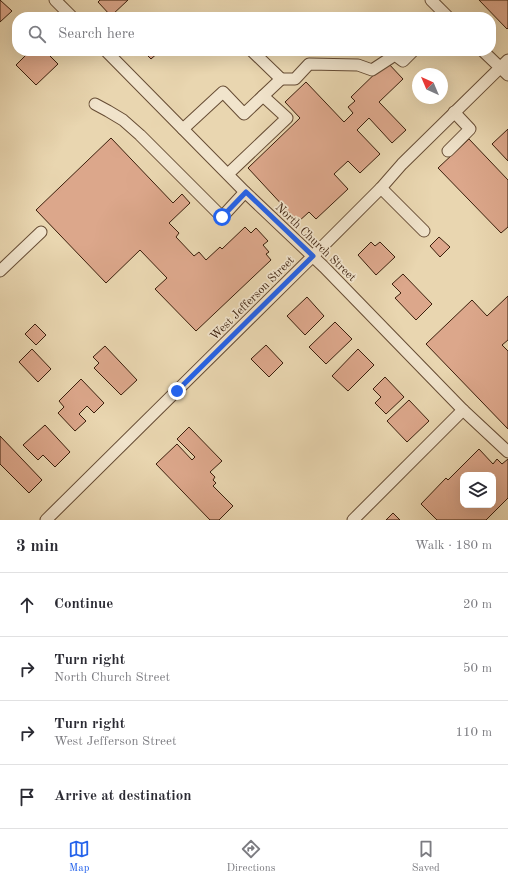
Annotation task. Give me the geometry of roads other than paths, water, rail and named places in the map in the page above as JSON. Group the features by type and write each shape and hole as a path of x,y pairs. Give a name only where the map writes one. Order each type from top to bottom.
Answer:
{"street":[{"path":"55,0 67,12"},
{"path":"431,0 443,12"},
{"name":"North Church Street","path":"111,56 246,192 313,256 463,410 508,452"},
{"path":"257,56 281,79"},
{"path":"183,129 223,92 244,114 281,79 295,79 309,64 358,65 372,70 395,56 403,61 408,56"},
{"path":"490,56 505,67"},
{"name":"West Jefferson Street","path":"46,520 381,188 402,164 454,112 505,67"},
{"path":"228,174 287,118 263,96"},
{"path":"95,104 123,120 140,135 222,217 246,192"},
{"path":"448,150 470,129 454,112"},
{"path":"381,188 424,231"},
{"path":"0,271 41,232"},
{"path":"353,520 463,410"}]}
